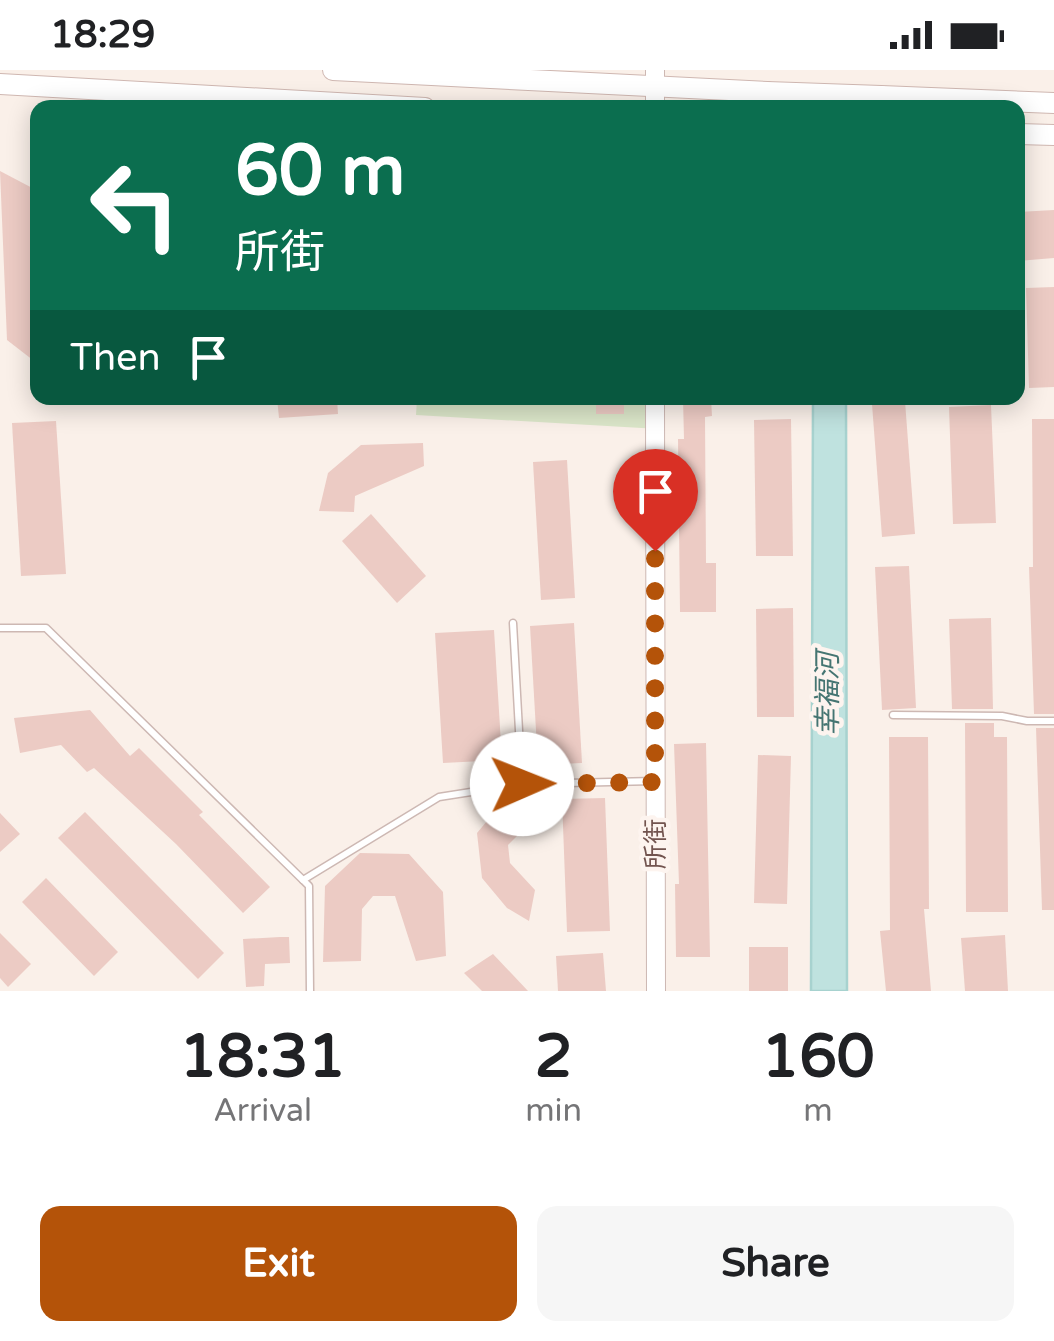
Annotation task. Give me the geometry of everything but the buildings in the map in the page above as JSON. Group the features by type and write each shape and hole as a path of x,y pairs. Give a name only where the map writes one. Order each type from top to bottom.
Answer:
{"main road":[{"path":"333,70 655,88 996,100"},
{"path":"0,84 283,100"},
{"path":"1025,101 1054,102"},
{"path":"1025,134 1054,135"}],"street":[{"name":"所街","path":"655,405 656,991"}],"lane":[{"path":"514,624 522,784"},
{"path":"0,628 46,628 309,886 310,991"},
{"path":"892,715 1002,716 1054,721"},
{"path":"303,880 439,796 522,784 655,782"}],"green space":[{"path":"417,405 658,405 659,429 416,415"}],"water":[{"name":"幸福河","path":"813,405 846,405 847,991 811,991"}],"route":[{"path":"522,784 655,782 655,551"}]}
